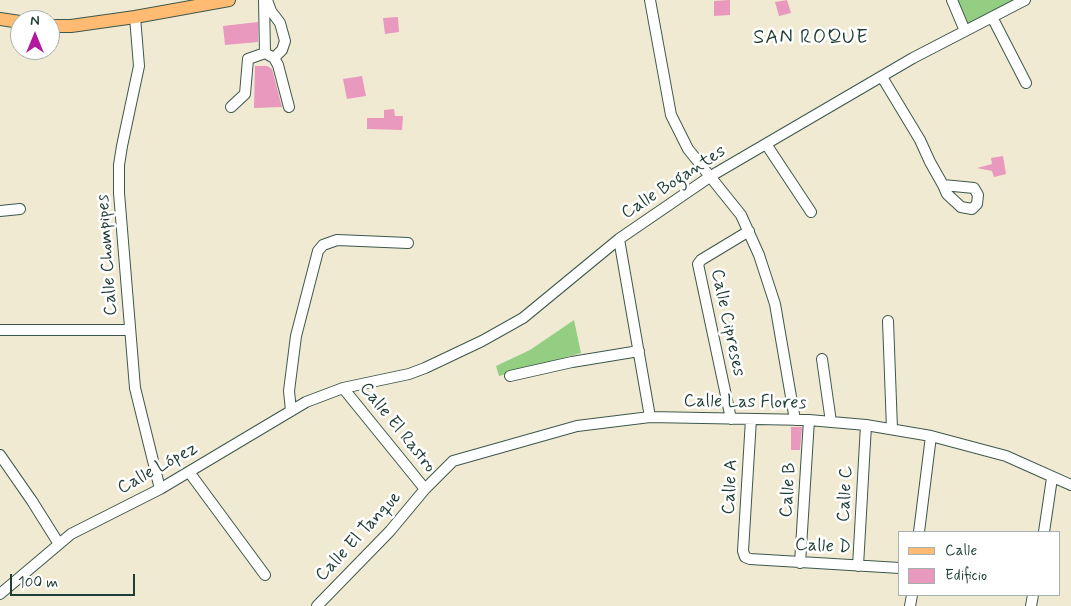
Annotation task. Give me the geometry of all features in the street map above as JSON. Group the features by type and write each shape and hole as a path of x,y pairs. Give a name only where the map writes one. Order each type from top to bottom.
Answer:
{"main road":[{"path":"60,26 135,17 229,0"}],"street":[{"path":"264,53 266,0"},
{"path":"266,0 280,23 285,41 282,50 274,58"},
{"path":"650,0 671,115 688,149 733,203 749,230 775,304 795,420"},
{"path":"952,0 965,30"},
{"name":"Calle Bogantes","path":"343,388 409,374 482,342 523,318 619,239 711,176 965,30 1025,0"},
{"name":"Calle Chompipes","path":"135,17 139,66 119,165 135,388 160,489"},
{"path":"992,17 1026,83"},
{"path":"230,107 245,94 248,59 264,53 274,58 281,72 289,107"},
{"path":"882,78 920,140 942,185"},
{"path":"766,144 811,212"},
{"path":"0,211 20,209"},
{"name":"Calle Cipreses","path":"730,418 698,264 701,260 749,230"},
{"path":"619,239 650,418"},
{"path":"291,411 289,391 296,336 318,251 323,245 337,240 408,243"},
{"path":"888,321 892,429"},
{"path":"0,330 130,330"},
{"path":"510,376 572,362 639,351"},
{"path":"822,359 831,422"},
{"name":"Calle López","path":"0,594 28,573 71,534 160,489 291,411 343,388"},
{"name":"Calle El Rastro","path":"343,388 425,489"},
{"name":"Calle Las Flores","path":"425,489 453,461 459,458 577,426 650,418 809,420 892,429 931,436 1006,456 1071,485"},
{"name":"Calle A","path":"745,557 751,419"},
{"name":"Calle B","path":"800,563 809,420"},
{"name":"Calle C","path":"858,566 866,425"},
{"path":"919,531 931,436"},
{"path":"0,455 59,544"},
{"path":"189,472 265,574"},
{"path":"1044,531 1052,478"},
{"name":"Calle El Tanque","path":"317,606 390,531 425,489"},
{"name":"Calle D","path":"745,557 800,563 898,568"}],"green space":[{"path":"957,0 1017,0 966,24"},
{"path":"574,320 581,353 499,376 496,366 530,350"}],"building":[{"path":"730,0 730,15 714,16 714,1"},
{"path":"787,0 791,13 779,16 775,2"},
{"path":"398,17 399,32 385,34 383,18"},
{"path":"258,22 258,42 225,45 223,26"},
{"path":"255,66 267,66 272,69 282,107 254,108"},
{"path":"362,76 366,96 347,99 343,79"},
{"path":"394,109 395,116 403,116 402,130 367,129 367,118 384,118 384,110"},
{"path":"1003,156 1006,174 994,177 992,171 977,168 992,164 991,158"},
{"path":"791,427 802,427 800,450 791,450"}],"district":[{"name":"SAN ROQUE","path":"811,39"}]}
